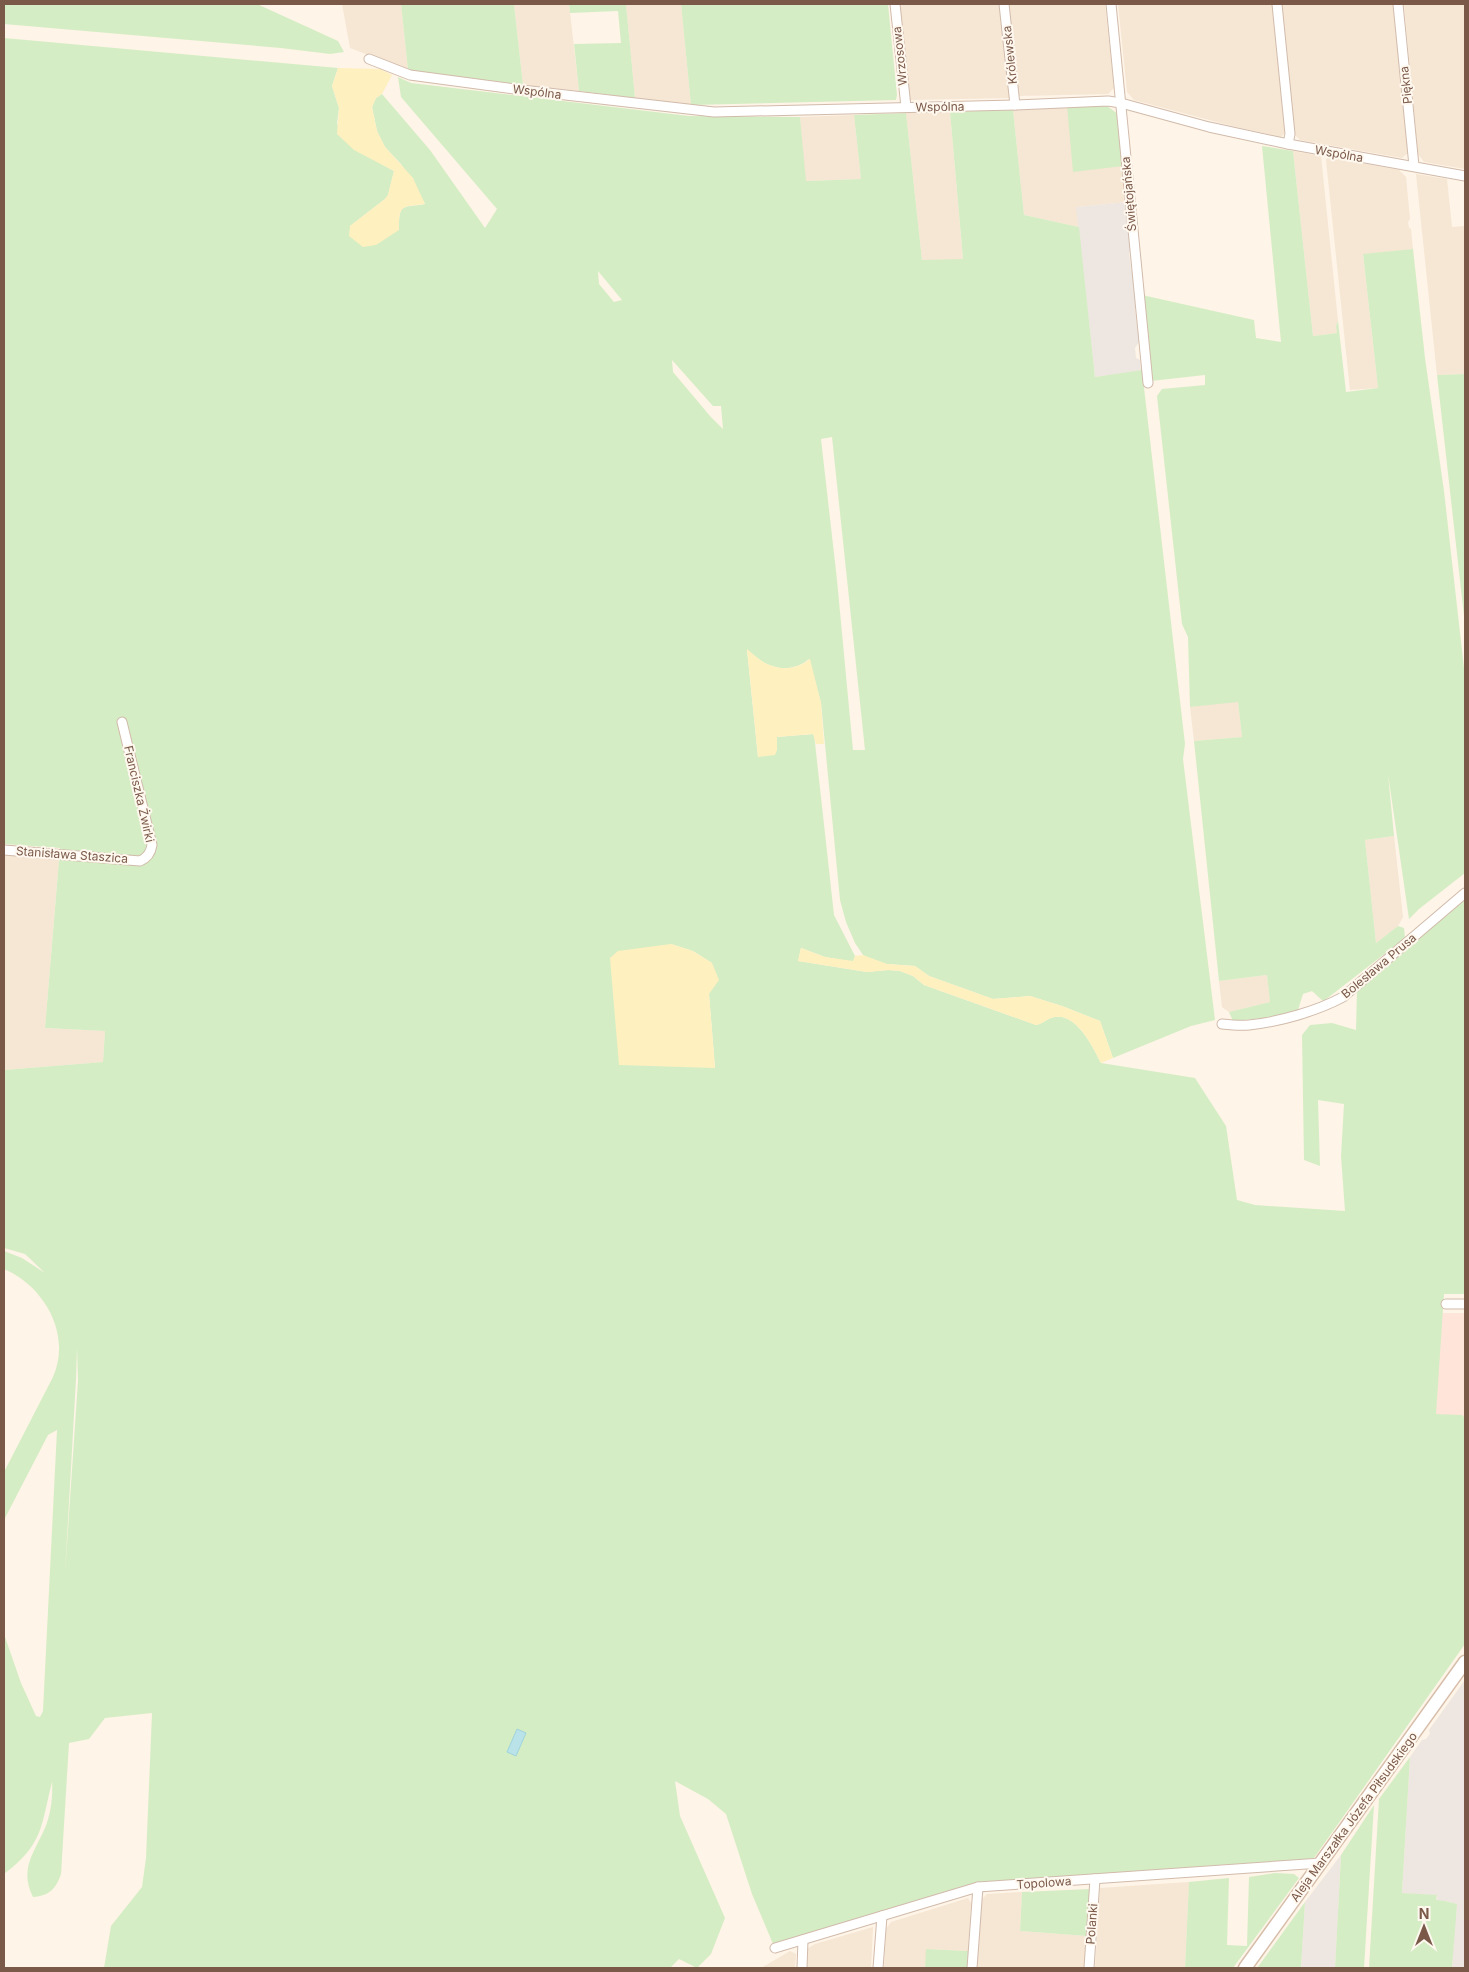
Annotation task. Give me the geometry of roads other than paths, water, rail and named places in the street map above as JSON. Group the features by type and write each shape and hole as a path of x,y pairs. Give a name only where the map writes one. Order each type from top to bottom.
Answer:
{"main road":[{"name":"Aleja Marszałka Józefa Piłsudskiego","path":"1245,1968 1464,1665"}],"street":[{"name":"Wrzosowa","path":"894,4 906,108"},
{"name":"Królewska","path":"1004,4 1015,105"},
{"name":"Świętojańska","path":"1111,4 1148,384"},
{"path":"1277,4 1290,134 1288,144"},
{"name":"Piękna","path":"1398,4 1414,166"},
{"name":"Wspólna","path":"369,59 410,75 714,112 1121,103 1209,127 1288,144 1465,176"},
{"name":"Franciszka Żwirki","path":"122,722 152,845 148,854 140,861"},
{"name":"Stanisława Staszica","path":"4,850 140,861"},
{"name":"Bolesława Prusa","path":"1222,1024 1248,1026 1268,1022 1328,1005 1343,997 1465,893"},
{"path":"1446,1304 1465,1304"},
{"name":"Topolowa","path":"775,1948 978,1887 1321,1863"},
{"name":"Polanki","path":"1089,1968 1095,1879"},
{"path":"972,1968 978,1887"},
{"path":"878,1968 882,1916"},
{"path":"802,1968 803,1940"},
{"path":"1254,1968 1255,1955"}],"water":[{"path":"517,1729 526,1733 516,1756 507,1752"}]}
